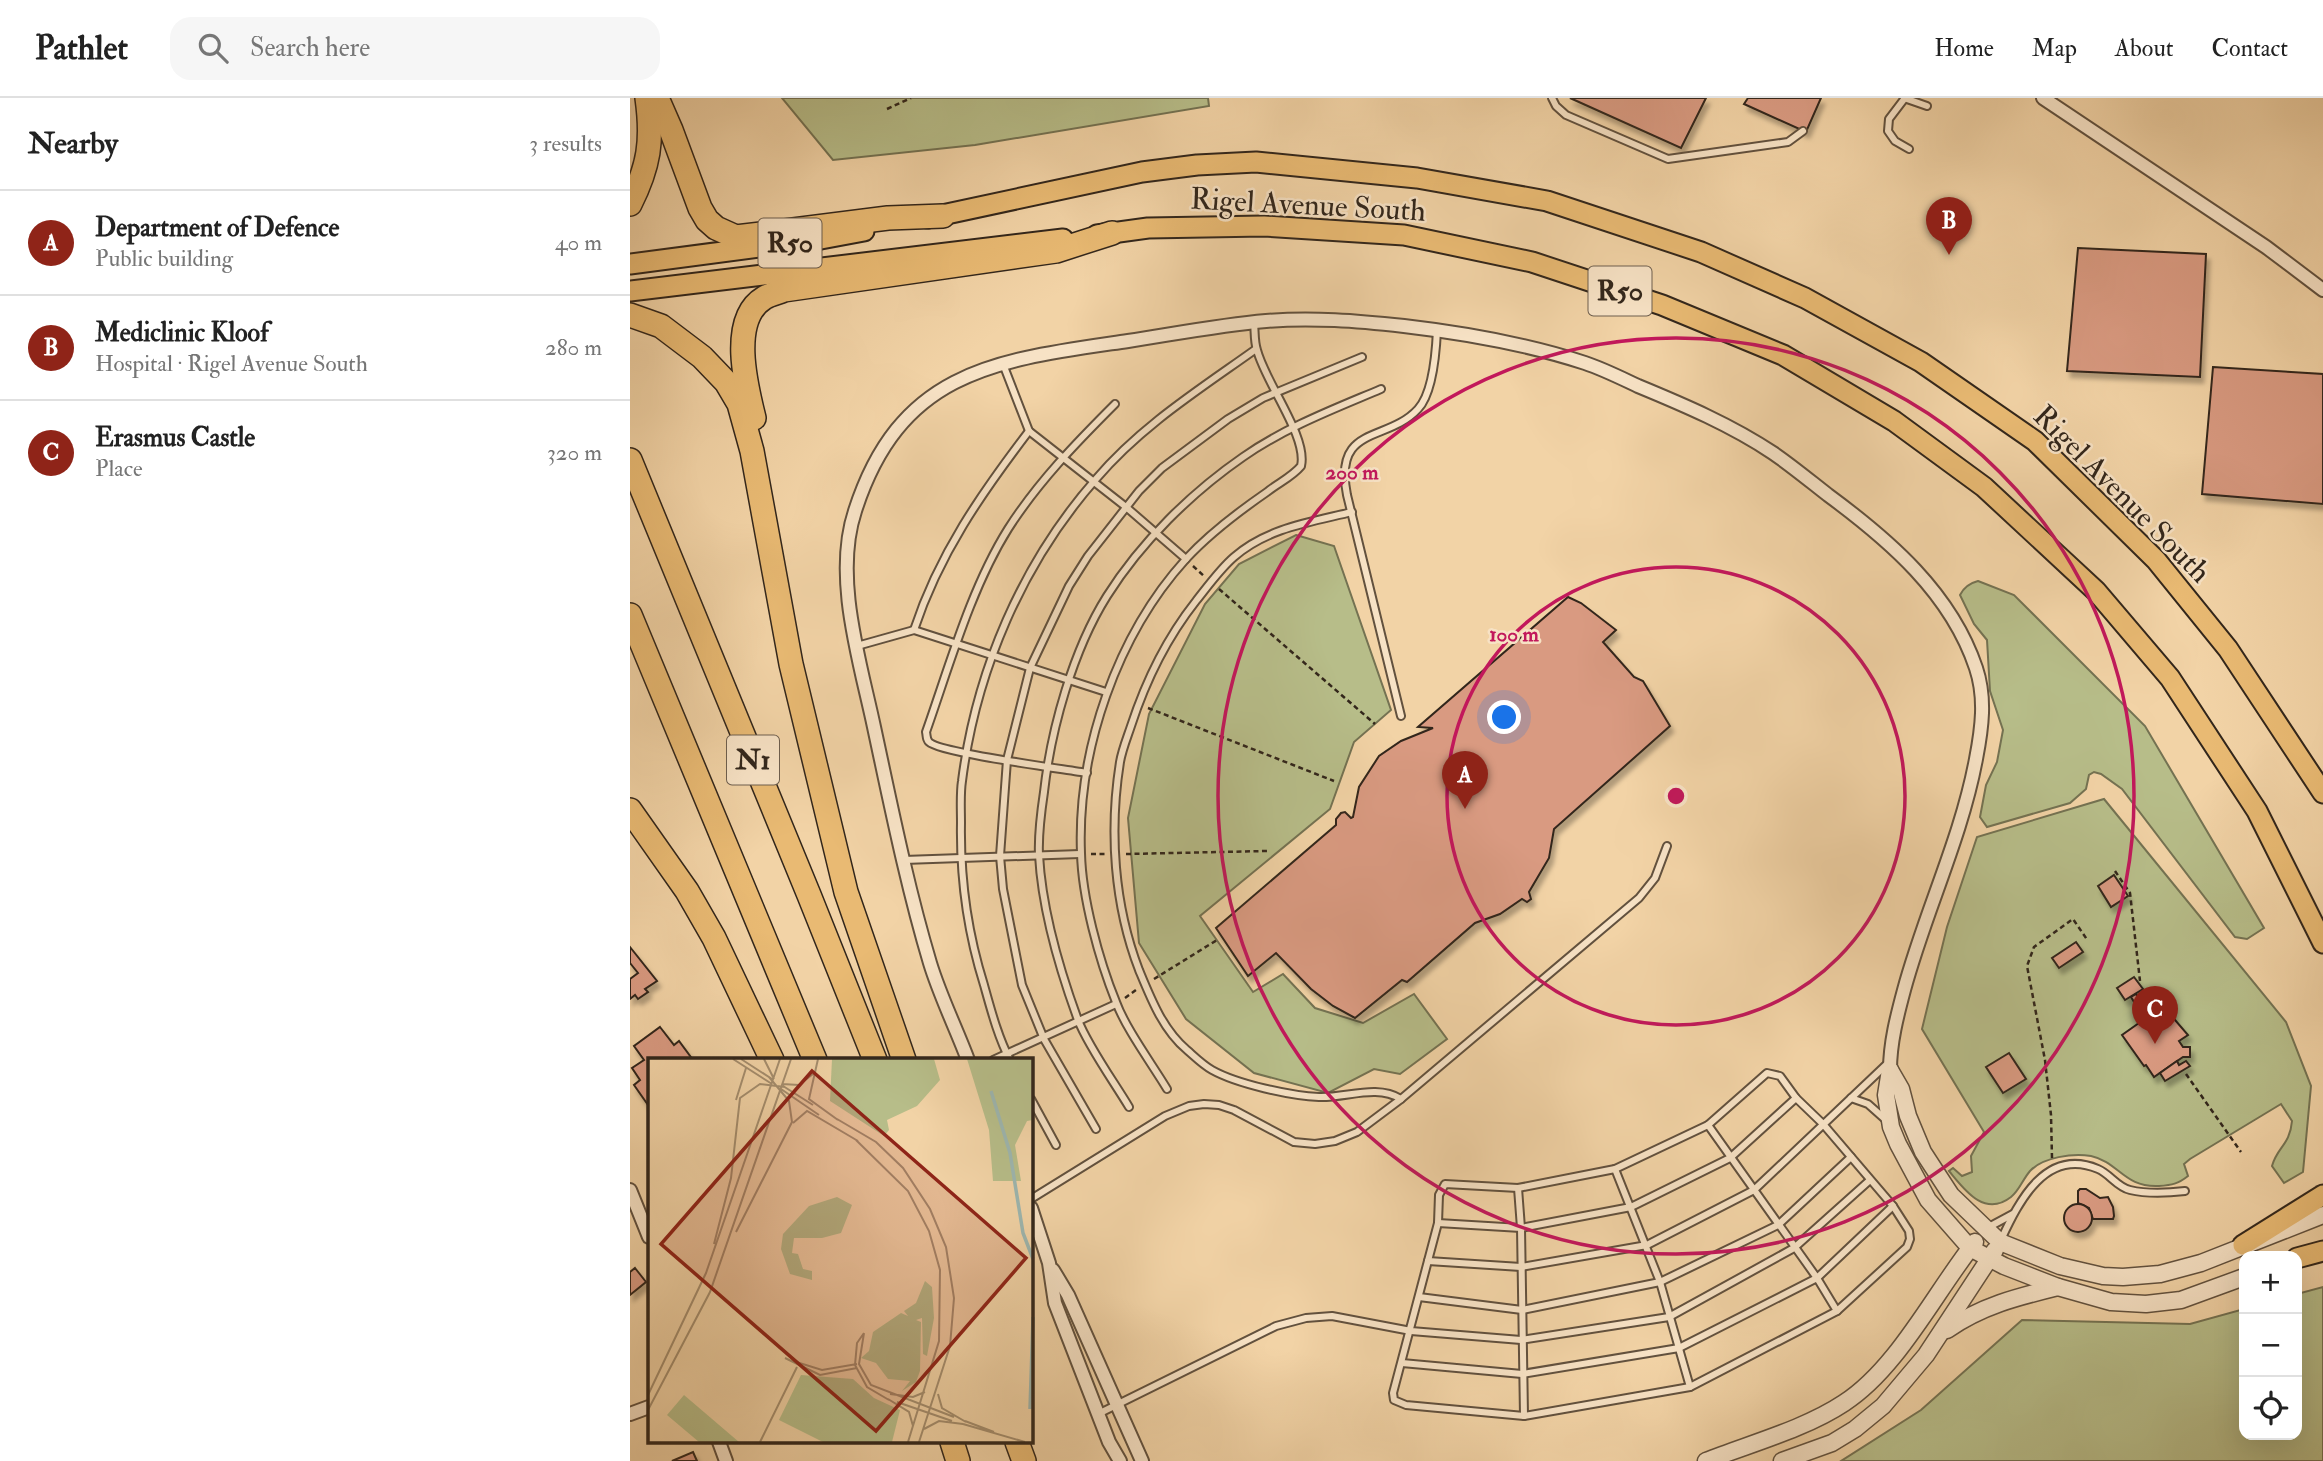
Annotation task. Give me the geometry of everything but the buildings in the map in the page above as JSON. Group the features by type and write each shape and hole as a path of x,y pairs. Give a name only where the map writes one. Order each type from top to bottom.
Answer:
{"highway":[{"path":"630,204 643,178 650,149 651,122 647,98"},
{"path":"657,98 700,208 707,220 725,233 736,237 888,218 943,216"},
{"path":"772,570 758,435 743,339 745,321 757,303 785,290 1056,251 1112,233"},
{"path":"630,315 661,326 712,367 726,382 739,404 752,451 791,664 846,892 903,1058"},
{"name":"N1","path":"630,460 874,1058"},
{"name":"N1","path":"630,615 814,1058"},
{"path":"630,810 687,891 714,938 771,1058"},
{"path":"953,1444 958,1461"},
{"path":"1018,1444 1024,1461"}],"main road":[{"name":"Rigel Avenue South","path":"633,264 821,239 943,216 1142,172 1256,162 1417,178 1547,201 1701,252 1805,298 1921,362 2035,441 2164,570 2228,649 2323,793"},
{"name":"Rigel Avenue South","path":"636,291 1148,228 1264,226 1404,235 1532,262 1662,305 1783,355 1894,421 1984,487 2096,591 2170,678 2257,811 2323,943"},
{"path":"2243,1245 2323,1195"},
{"path":"2302,1255 2323,1249"}],"street":[{"path":"2043,98 2266,247 2323,290"},
{"path":"967,1058 931,967 904,860 857,646 847,585 852,518 877,459 900,423 920,404 958,381 1003,363 1254,323 1344,319 1437,330 1512,344 1587,363 1706,415 1769,451 1839,503 1903,555 1922,576 1956,622 1975,664 1983,714 1966,804 1916,944 1898,1012 1886,1095 1891,1127 1898,1144 1928,1199 1970,1248 2057,1287 2111,1303 2146,1304 2181,1300 2239,1279"},
{"path":"1889,1066 1901,1089 1908,1116 1923,1152 1951,1195 2000,1242 2060,1266 2123,1278 2160,1274 2201,1263 2323,1215"},
{"path":"630,1190 648,1235"},
{"path":"1032,1211 1049,1263 1055,1303 1098,1414 1120,1461"},
{"path":"1706,1461 1811,1421 1844,1403 1863,1388 1891,1358 1985,1229"},
{"path":"1782,1461 1832,1443 1869,1418 1894,1393 1938,1336 2000,1242"},
{"path":"1049,1263 1068,1295 1142,1461"},
{"path":"1938,1336 1980,1310 2007,1299 2057,1287"},
{"path":"630,1414 648,1407"},
{"path":"1740,1461 1787,1429"},
{"path":"720,1444 726,1461"}],"lane":[{"path":"1552,98 1566,115 1668,159 1788,142 1803,131"},
{"path":"1909,149 1895,141 1888,131 1889,119 1905,98 1927,106"},
{"path":"1167,1089 1116,1004 1094,931 1080,854 1087,773 1105,692 1149,609 1185,559 1220,526 1301,466 1302,454 1293,427 1274,393 1256,349 1254,323"},
{"path":"1401,716 1345,483 1349,456 1363,438 1396,425 1418,410 1424,401 1435,360 1437,330"},
{"path":"1116,1004 1008,1057 972,948 963,898 960,858 961,782 992,654 1033,567 1094,481 1155,421 1256,349"},
{"path":"1096,1129 1044,1039 1023,985 1003,889 1000,856 1007,760 1030,668 1069,586 1088,556 1126,507 1162,468 1228,419 1274,393 1362,357"},
{"path":"1003,363 1029,431 1126,507 1185,559"},
{"path":"1129,1107 1079,1022 1050,927 1039,855 1047,766 1069,682 1089,628 1107,595 1156,534 1198,491 1243,457 1293,427 1381,389"},
{"path":"1087,773 967,754 932,744 926,736 956,644 987,568 1007,530 1063,456 1115,404"},
{"path":"914,630 923,601 955,536 988,484 1029,431"},
{"path":"1352,512 1286,528 1256,541 1232,558 1182,619 1144,685 1120,760 1115,816 1117,893 1132,952 1166,1029 1185,1049 1212,1070 1245,1083 1287,1094 1329,1097 1370,1091 1390,1092 1401,1098"},
{"path":"857,646 914,630 1105,692"},
{"path":"1032,1198 1165,1116 1188,1106 1219,1105 1294,1142 1335,1142 1357,1132 1639,898 1655,877 1667,846"},
{"path":"904,860 1080,854"},
{"path":"1429,1261 1521,1267 1647,1245 1754,1190 1851,1098 1889,1066"},
{"path":"1767,1073 1780,1076 1796,1098 1852,1157 1893,1206 1909,1231 1910,1240 1907,1247 1837,1311 1690,1387 1524,1416 1394,1400 1393,1393 1438,1223 1439,1195 1445,1184 1518,1188 1615,1170 1708,1125 1767,1073"},
{"path":"1438,1223 1521,1228 1631,1207 1730,1158 1796,1098"},
{"path":"1851,1098 1868,1104 1880,1113 1891,1127"},
{"path":"1032,1101 1056,1145"},
{"path":"1708,1125 1817,1278 1837,1311"},
{"path":"1419,1297 1522,1310 1660,1282 1777,1225 1852,1157"},
{"path":"2000,1242 2013,1214 2042,1175 2065,1164 2088,1166 2105,1173 2118,1185 2130,1190 2165,1193 2185,1191"},
{"path":"1615,1170 1660,1282 1690,1387"},
{"path":"1098,1414 1276,1326 1306,1318 1332,1316 1411,1331 1521,1340 1669,1317 1794,1248 1870,1180"},
{"path":"1518,1188 1524,1416"},
{"path":"1402,1363 1522,1374 1679,1349 1817,1278 1893,1206"},
{"path":"1985,1229 2013,1214"}],"path":[{"path":"887,109 911,98"},
{"path":"1185,559 1374,724"},
{"path":"1138,704 1334,781"},
{"path":"1080,854 1267,851"},
{"path":"2115,871 2130,893 2140,981"},
{"path":"2053,1168 2045,1060 2027,966 2034,947 2073,919 2088,941"},
{"path":"1116,1004 1217,940"},
{"path":"2186,1074 2241,1152"}],"green space":[{"path":"782,98 1208,98 1209,106 975,145 833,160"},
{"path":"1296,535 1334,546 1391,710 1354,742 1330,809 1200,916 1253,992 1283,974 1315,1008 1363,1023 1414,994 1447,1039 1400,1074 1374,1069 1328,1093 1254,1073 1186,1019 1139,943 1128,818 1149,714 1205,604 1239,564"},
{"path":"1978,581 2014,595 2145,726 2264,928 2247,939 2235,937 2122,789 2101,774 2094,772 2089,775 2086,789 2070,803 1987,827 1980,817 1986,785 1997,762 2003,730 1990,691 1987,640 1974,624 1960,595 1968,586"},
{"path":"2104,799 2286,1022 2311,1086 2303,1172 2284,1183 2272,1166 2291,1129 2292,1121 2281,1104 2190,1159 2184,1164 2188,1176 2171,1185 2147,1186 2129,1179 2101,1159 2084,1155 2067,1156 2042,1162 2030,1171 2011,1197 2001,1203 1992,1204 1975,1199 1949,1171 1953,1168 1962,1176 1972,1172 1971,1156 1984,1132 1922,1029 1947,927 1977,837"},
{"path":"2323,1287 2323,1461 1841,1461 1921,1410 2022,1320 2190,1324 2239,1310 2239,1440 2302,1440 2302,1293"}],"place":[{"name":"Mediclinic Kloof","path":"1949,255"},
{"name":"Department of Defence","path":"1465,809"},
{"name":"Erasmus Castle","path":"2155,1044"}]}
